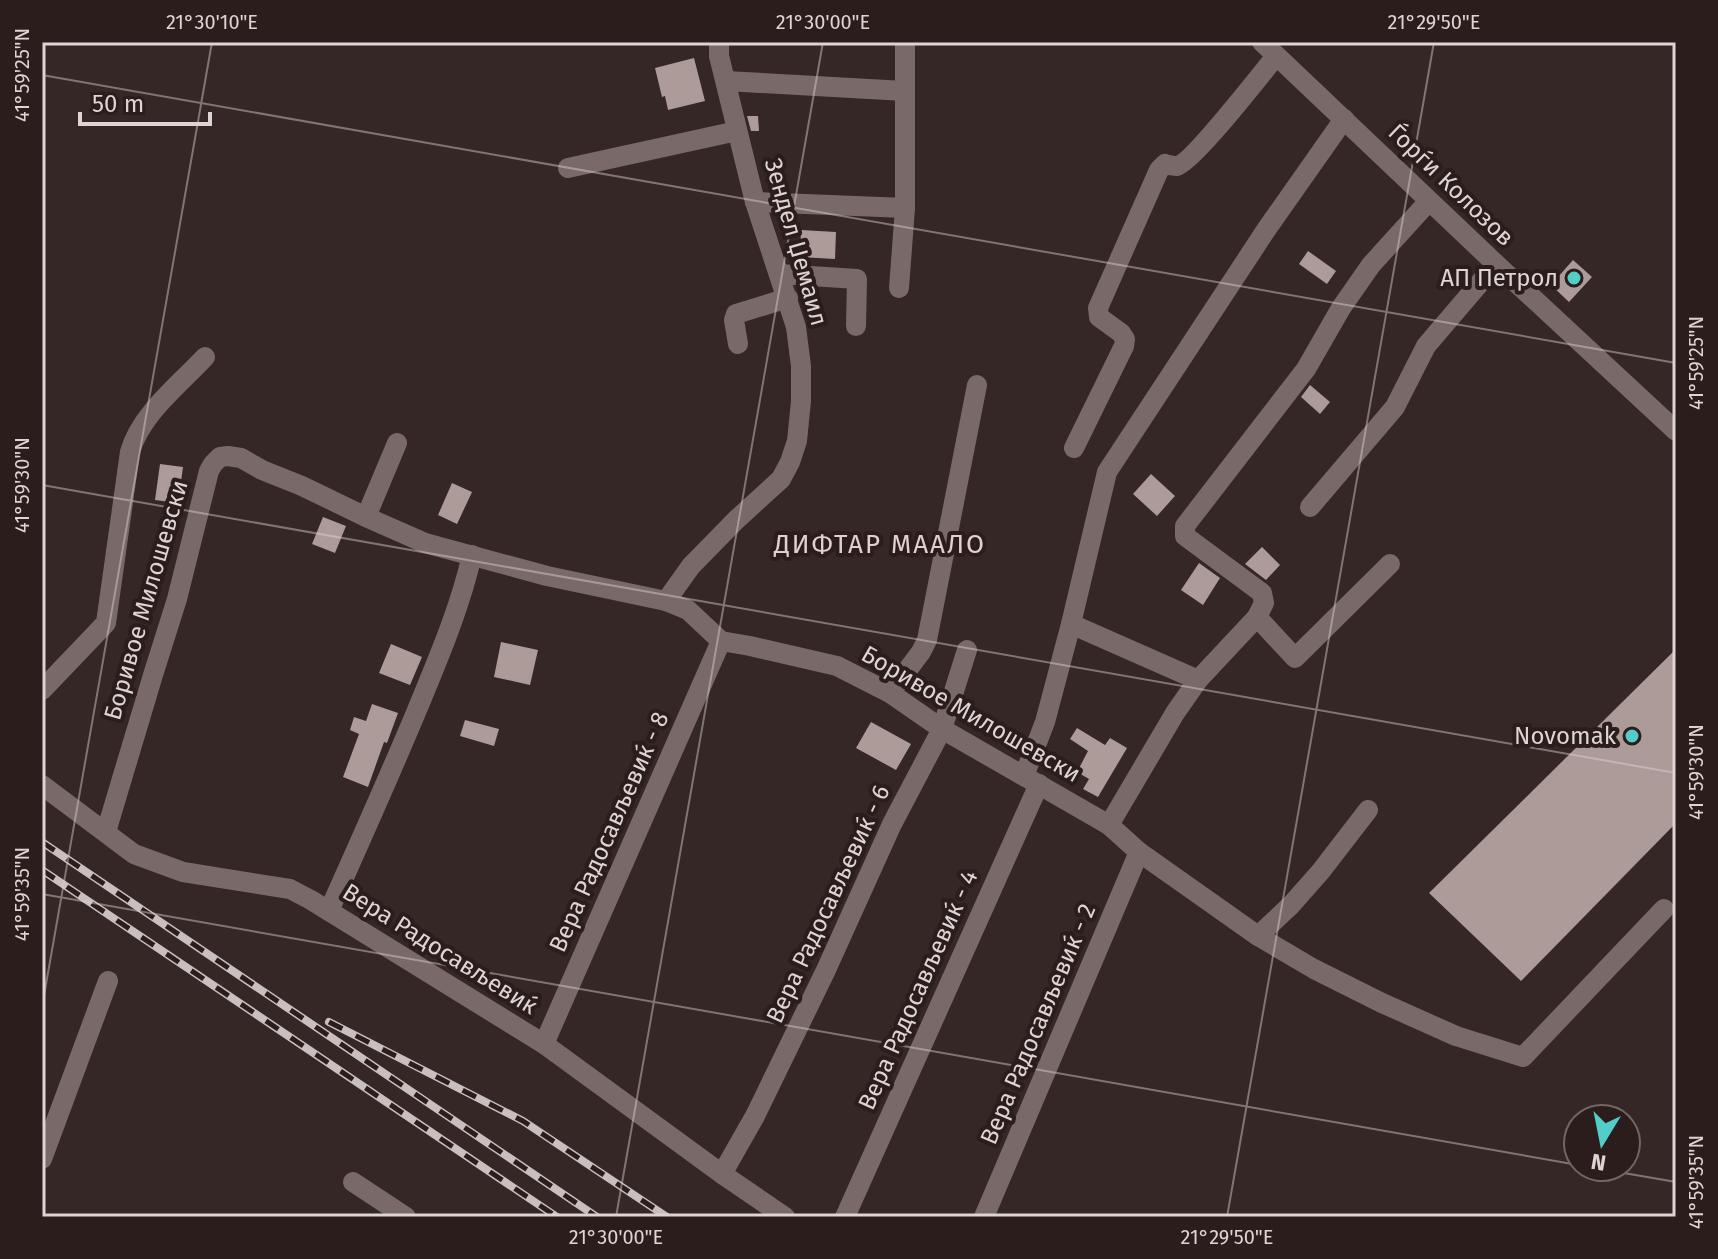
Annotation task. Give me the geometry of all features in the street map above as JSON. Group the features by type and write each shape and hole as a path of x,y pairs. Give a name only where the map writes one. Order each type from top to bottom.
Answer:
{"street":[{"name":"Зендел Џемаил","path":"666,601 691,566 781,479 797,441 801,401 796,327 755,202 719,56 719,42"},
{"path":"899,288 905,208 905,42"},
{"path":"1074,448 1124,346 1125,339 1121,333 1099,317 1098,308 1159,170 1165,164 1176,166 1185,162 1204,142 1269,49"},
{"name":"Ѓорѓи Колозов","path":"1269,49 1676,431"},
{"path":"726,81 905,91"},
{"name":"Вера Радосављевиќ - 4","path":"845,1217 1032,780 1107,472 1266,230 1344,119"},
{"path":"568,168 737,131"},
{"path":"1109,825 1198,680 1257,617 1264,603 1262,593 1185,536 1185,526 1306,369 1341,308 1371,265 1429,201"},
{"path":"755,202 905,208"},
{"path":"1310,507 1395,407 1426,346 1496,264"},
{"path":"779,274 857,279 856,326"},
{"path":"738,344 736,314 788,298"},
{"path":"42,690 106,623 130,452 135,436 147,418 205,357"},
{"path":"890,693 927,640 977,385"},
{"path":"366,517 397,443"},
{"name":"Боривое Милошевски","path":"106,832 177,599 209,471 220,457 228,456 241,458 425,543 547,576 666,601 688,610 721,641 837,666 890,693 942,729 1109,825 1139,852 1258,936 1314,969 1456,1036 1523,1057 1664,909"},
{"path":"329,911 389,778 442,649 466,582 472,555"},
{"path":"1257,617 1295,658 1390,564"},
{"path":"1071,624 1198,680"},
{"name":"Вера Радосављевиќ - 8","path":"544,1044 721,641"},
{"name":"Вера Радосављевиќ - 6","path":"722,1174 755,1116 892,824 942,729 967,650"},
{"name":"Вера Радосављевиќ","path":"42,785 134,854 183,872 290,889 329,911 544,1044 785,1217"},
{"path":"1258,936 1321,871 1368,810"},
{"name":"Вера Радосављевиќ - 2","path":"984,1217 1139,852"},
{"path":"42,1159 108,981"},
{"path":"353,1182 406,1217"}],"building":[{"path":"694,58 705,101 668,110 655,68"},
{"path":"747,116 758,116 759,131 751,131"},
{"path":"801,230 836,232 835,259 800,257"},
{"path":"1308,251 1336,271 1327,284 1299,264"},
{"path":"1573,260 1592,277 1569,302 1551,285"},
{"path":"1310,385 1330,402 1320,414 1301,397"},
{"path":"160,464 183,467 178,503 155,500"},
{"path":"1151,474 1175,496 1157,516 1133,494"},
{"path":"452,483 472,492 457,524 438,515"},
{"path":"323,517 346,526 335,553 312,544"},
{"path":"1262,547 1280,565 1266,580 1245,564"},
{"path":"1199,563 1220,578 1203,605 1181,590"},
{"path":"501,642 538,650 530,685 494,677"},
{"path":"391,644 422,657 410,685 379,673"},
{"name":"Novomak","path":"1676,649 1676,823 1521,981 1429,893"},
{"path":"372,704 398,713 368,787 343,777 359,734 350,730 354,717 366,721"},
{"path":"465,720 499,729 494,746 460,736"},
{"path":"871,722 911,744 896,770 856,748"},
{"path":"1077,728 1105,745 1110,738 1127,748 1098,797 1083,789 1089,779 1077,772 1088,751 1070,739"}],"railway":[{"path":"42,842 597,1217"},
{"path":"42,870 557,1217"},
{"path":"329,1022 523,1121 667,1217"}],"place":[{"name":"АП Петрол","path":"1574,278"},
{"name":"Novomak","path":"1632,736"}],"district":[{"name":"ДИФТАР МААЛО","path":"880,544"}]}
